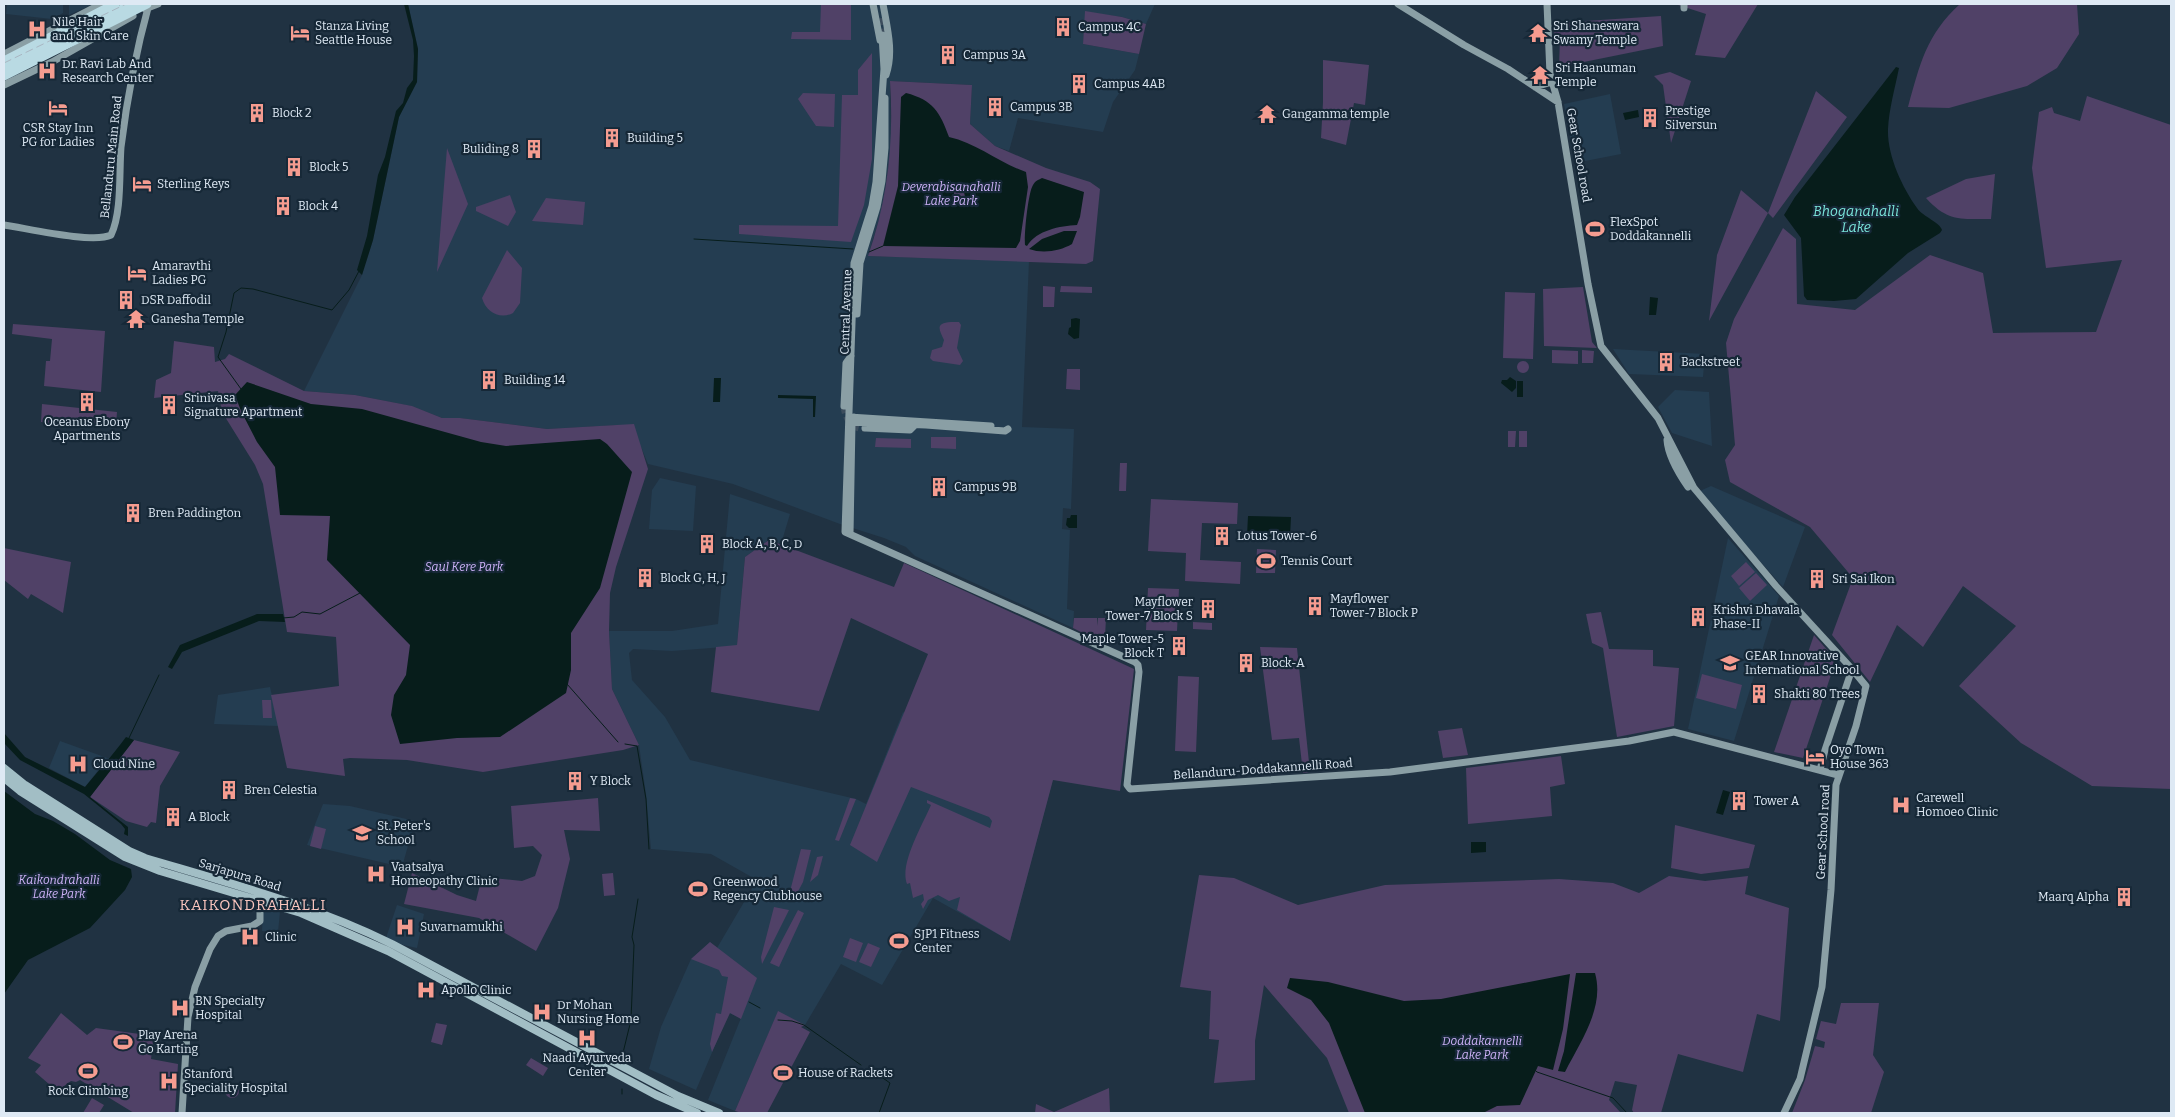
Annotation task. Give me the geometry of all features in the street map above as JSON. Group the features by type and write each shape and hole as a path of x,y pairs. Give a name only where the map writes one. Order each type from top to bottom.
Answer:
{"highway":[{"path":"4,62 116,4"},
{"path":"4,69 132,4"},
{"path":"4,76 148,5"}],"main road":[{"name":"Sarjapura Road","path":"4,768 25,785 129,851 145,858 306,906 375,936 453,983 655,1098 698,1113"},
{"name":"Sarjapura Road","path":"4,778 125,857 160,871 260,899 301,913 369,941 678,1096 716,1113"}],"street":[{"path":"4,54 101,4"},
{"path":"4,86 52,62 148,5 158,4"},
{"path":"878,4 880,18"},
{"path":"878,4 890,48 890,65 883,78"},
{"path":"1398,4 1558,102"},
{"name":"Gear School road","path":"1547,4 1547,40 1552,82 1558,102 1598,340 1658,418 1687,482 1775,585 1866,686 1856,726 1836,785 1831,890 1822,987 1800,1079 1784,1113"},
{"name":"Bellanduru Main Road","path":"4,225 76,236 106,238 111,235 116,223 121,147 128,95 148,5"},
{"name":"Central Avenue","path":"851,419 854,263 872,206 876,182 880,147 884,35"},
{"name":"Central Avenue","path":"847,533 860,263 877,207 882,181 885,148 883,78"},
{"path":"1535,87 1552,82"},
{"path":"844,406 846,363 851,356"},
{"path":"851,419 920,423 1005,432 1008,429 966,423 920,423 910,430 864,428"},
{"name":"Bellanduru-Doddakannelli Road","path":"847,533 1138,665 1139,672 1127,785 1133,790 1390,772 1620,742 1674,732 1838,775"},
{"path":"1820,770 1852,669"},
{"path":"182,1113 188,1017 195,987 210,949 218,936 226,931 252,926 260,922 260,899"}],"shaded area":[{"path":"7,4 63,4 63,13 52,19 6,14"},
{"path":"69,4 94,4 69,15"},
{"path":"408,4 1155,4 1146,24 1122,17 1086,12 1083,44 1139,54 1135,70 1113,102 1103,132 1018,118 1009,151 995,146 970,124 972,85 890,81 891,148 883,206 868,256 1029,261 1022,427 1074,429 1071,509 1063,508 1062,529 1070,530 1067,609 1074,611 1073,628 915,556 906,547 884,538 840,524 733,484 648,464 641,447 620,425 547,429 460,418 442,418 411,406 355,395 304,391 362,275 373,240 399,117 417,82 418,49"},
{"path":"1610,94 1621,154 1575,163 1564,104"},
{"path":"1613,349 1705,354 1703,377 1629,374"},
{"path":"1675,390 1709,392 1712,446 1672,433 1658,407"},
{"path":"660,478 696,486 693,531 649,529 652,490"},
{"path":"1711,486 1805,527 1783,587 1700,491"},
{"path":"730,494 790,514 781,544 769,540 745,557 737,646 672,651 633,649 629,653 632,680 665,717 690,760 856,799 866,804 903,712 1053,779 1010,941 933,898 882,985 841,964 805,1025 778,1012 735,1111 708,1100 741,1018 729,1013 696,1090 649,1069 661,1027 691,959 710,942 717,948 757,880 711,854 651,849 639,745 612,689 609,631 672,631 718,624"},
{"name":"GEAR Innovative International School","path":"1728,538 1779,596 1734,741 1688,729"},
{"path":"270,687 279,726 214,724 218,695"},
{"name":"Cloud Nine","path":"60,741 110,759 85,787 49,768"},
{"name":"St. Peter's School","path":"323,804 350,806 415,821 402,867 307,845"},
{"name":"Suvarnamukhi","path":"397,905 424,914 417,948 385,941"},
{"path":"263,911 280,912 278,932 262,931"},
{"name":"BN Specialty Hospital","path":"175,1002 187,1002 186,1015 174,1014"}],"green space":[{"path":"821,4 851,4 851,40 791,39 792,32 820,32"},
{"path":"1675,4 1758,4 1725,58 1695,55 1706,14"},
{"path":"1960,4 2077,4 2079,34 2057,68 2027,86 1949,108 1908,107 1916,77 1932,39 1939,27"},
{"path":"1085,11 1122,17 1146,24 1139,54 1083,44"},
{"path":"1661,16 1663,46 1559,67 1560,37 1554,36 1555,23"},
{"path":"872,53 872,159 864,205 851,242 739,234 739,225 838,226 842,95 858,95 858,70"},
{"path":"1323,60 1369,65 1365,105 1354,103 1346,145 1321,138"},
{"path":"1670,72 1691,81 1671,143 1663,85 1654,76"},
{"name":"Deverabisanahalli Lake Park","path":"890,81 972,85 970,124 995,146 1046,168 1090,182 1100,189 1093,261 1086,264 868,256 875,235 888,170 891,126"},
{"path":"1816,91 1847,117 1773,218 1768,213"},
{"path":"803,93 835,94 834,127 816,126 798,99"},
{"path":"2087,96 2171,125 2171,789 2092,786 2021,743 1959,686 2016,626 1963,586 1923,647 1897,625 1870,682 1832,635 1853,578 1810,527 1730,482 1725,460 1735,445 1726,343 1734,319 1783,228 1796,239 1797,304 1855,310 1930,255 1983,273 1993,333 2096,332 2122,260 2046,268 2032,168 2039,112 2052,107 2054,113 2080,121"},
{"path":"447,148 468,204 437,272"},
{"path":"1995,174 1991,219 1955,218 1941,211 1926,198 1966,179"},
{"path":"1741,190 1768,213 1709,321 1717,255"},
{"path":"510,195 516,212 508,226 476,211 476,207"},
{"path":"546,198 585,202 583,225 532,221"},
{"path":"507,250 522,268 520,303 513,313 503,316 490,311 482,298"},
{"path":"1043,286 1055,287 1054,307 1043,307"},
{"path":"1061,286 1092,287 1092,293 1060,292"},
{"path":"1583,287 1592,342 1597,348 1544,346 1543,289"},
{"path":"1505,292 1535,293 1533,359 1503,358"},
{"path":"959,322 961,325 957,348 963,361 960,365 933,361 930,358 932,350 942,347 944,340 940,325"},
{"path":"13,324 105,331 101,392 44,386 46,361 50,361 52,339 12,334"},
{"name":"Saul Kere Park","path":"174,341 214,347 215,362 225,359 229,354 304,391 355,395 412,406 442,418 460,418 547,429 634,424 648,469 616,567 610,593 609,631 612,689 639,745 623,750 483,772 407,760 350,758 343,759 345,776 287,768 271,695 339,686 336,637 287,632 263,484 255,465 222,412 218,391 154,398 156,380 171,373"},
{"path":"1552,350 1578,351 1578,364 1552,363"},
{"path":"1582,350 1594,351 1593,363 1582,363"},
{"path":"1525,361 1528,362 1528,372 1521,373 1518,372 1517,365 1518,362"},
{"path":"1067,369 1080,369 1080,390 1066,389"},
{"path":"42,404 117,412 116,425 91,423 90,428 41,422"},
{"path":"1508,431 1516,431 1515,447 1508,447"},
{"path":"1519,431 1527,431 1527,447 1519,447"},
{"path":"931,437 956,437 956,449 931,448"},
{"path":"876,438 911,439 911,448 875,447"},
{"path":"1120,463 1127,463 1126,491 1119,491"},
{"path":"1151,499 1238,503 1237,524 1202,523 1200,560 1241,562 1240,584 1185,581 1186,553 1148,551"},
{"path":"769,540 894,587 904,563 1134,669 1120,791 1053,780 1010,941 957,910 960,897 949,901 938,895 928,900 923,909 921,904 924,900 923,894 913,898 910,883 907,884 905,876 909,855 931,805 927,803 927,800 990,828 992,821 989,817 911,787 877,862 850,845 928,654 851,618 819,711 711,692 716,647 737,645 745,557"},
{"path":"4,548 71,562 63,613 31,594 28,599 4,580"},
{"name":"Tennis Court","path":"1257,549 1276,550 1275,573 1256,573"},
{"path":"1746,562 1755,572 1739,586 1731,576"},
{"path":"1756,573 1767,585 1750,601 1739,588"},
{"path":"1148,588 1179,589 1177,631 1146,630"},
{"path":"1601,612 1609,649 1653,650 1653,666 1679,668 1674,726 1617,737 1603,648 1592,643 1586,614"},
{"path":"1074,618 1097,618 1097,626 1098,618 1106,618 1105,637 1097,636 1097,640 1073,628"},
{"path":"1193,622 1212,623 1212,630 1193,629"},
{"path":"1814,635 1836,660 1803,758 1774,752"},
{"path":"1260,647 1297,648 1310,772 1303,773 1299,738 1272,740"},
{"path":"1702,674 1742,685 1736,709 1696,698"},
{"path":"1178,676 1199,677 1196,752 1175,751"},
{"path":"262,700 271,700 272,718 263,718"},
{"path":"1462,728 1468,755 1443,758 1438,731"},
{"path":"134,740 180,752 160,786 156,823 151,822 147,827 126,821 90,797"},
{"path":"1561,756 1565,784 1550,787 1552,816 1468,824 1466,768"},
{"path":"598,798 600,831 564,830 570,859 558,908 536,951 479,918 404,904 412,873 457,895 476,901 482,877 522,881 535,876 542,855 533,846 514,848 511,806"},
{"path":"850,798 856,799 839,841 835,840"},
{"path":"1675,825 1755,845 1749,868 1701,874 1671,868"},
{"path":"315,826 326,829 321,849 310,846"},
{"path":"801,849 811,850 803,882 793,901 788,899"},
{"path":"823,856 818,875 810,882 817,857"},
{"path":"613,873 615,895 604,896 602,874"},
{"path":"1199,875 1234,878 1298,905 1385,885 1559,879 1613,883 1639,893 1669,876 1705,881 1748,876 1745,894 1789,908 1780,1021 1757,1014 1743,1072 1678,1054 1661,1113 1634,1113 1632,1110 1637,1085 1615,1081 1609,1100 1621,1113 1349,1113 1327,1058 1264,985 1255,1041 1255,1080 1214,1083 1219,1040 1209,1039 1211,991 1180,987"},
{"path":"774,907 789,910 762,964 761,957"},
{"path":"798,910 804,913 779,967 770,963"},
{"path":"850,938 863,943 856,962 843,957"},
{"path":"710,942 757,978 741,1019 730,1013 712,1052 710,1044 716,1013 721,1014 728,977 722,976 719,970 691,959"},
{"path":"868,943 880,948 871,967 859,962"},
{"path":"1841,1003 1879,1003 1873,1055 1884,1072 1871,1113 1792,1113 1805,1080 1815,1046 1824,1048 1825,1042 1816,1039 1821,1021 1836,1024"},
{"path":"778,1011 805,1025 801,1027 810,1032 767,1113 742,1113 735,1111"},
{"path":"61,1013 87,1035 96,1028 154,1036 151,1059 178,1064 175,1113 134,1113 80,1080 76,1082 71,1081 57,1091 35,1072 41,1065 28,1058"},
{"path":"436,1023 447,1025 442,1045 431,1042"},
{"path":"531,1058 548,1068 543,1076 526,1065"},
{"path":"232,1084 237,1086 239,1091 237,1096 232,1098 227,1096 225,1091 227,1086"},
{"path":"1109,1088 1110,1113 1035,1113 1036,1104 1054,1112"},
{"path":"92,1098 104,1105 99,1113 83,1113"}],"water":[{"path":"404,4 408,4 418,49 417,82 399,117 373,240 362,275 357,270 367,236 378,175 385,157 396,111 403,103 407,88 413,80 413,40"},
{"name":"Bhoganahalli Lake","path":"1896,67 1899,68 1888,129 1888,139 1893,160 1901,181 1917,208 1938,224 1942,230 1908,253 1856,299 1834,301 1807,300 1804,296 1801,238 1784,215 1795,197"},
{"path":"906,93 929,103 939,114 949,137 979,148 1007,164 1026,172 1028,187 1020,241 1016,248 883,246 898,186 901,97","holes":["957,190 964,192 965,197 961,201 954,198 954,192"]},
{"path":"1638,110 1639,117 1625,120 1623,113"},
{"path":"1042,178 1084,192 1080,217 1077,225 1049,230 1037,236 1027,246 1025,245 1025,233 1031,189"},
{"path":"1064,231 1077,231 1072,244 1051,251 1029,249 1042,239"},
{"path":"1650,297 1658,298 1656,315 1649,315"},
{"path":"1071,319 1080,319 1079,338 1074,339 1068,334 1071,327"},
{"path":"1510,377 1516,381 1516,388 1512,392 1501,383 1502,380 1507,380"},
{"path":"714,378 721,378 720,402 713,402"},
{"path":"1517,381 1523,381 1523,397 1517,397"},
{"name":"Saul Kere Park","path":"247,382 311,404 362,409 481,442 506,446 600,439 607,444 632,472 600,588 571,633 571,670 566,693 500,737 457,738 400,744 391,715 394,695 406,675 410,645 327,560 330,516 280,515 275,467 257,442 235,395"},
{"path":"778,395 816,396 815,417 813,417 813,399 778,398"},
{"path":"1071,515 1077,515 1077,528 1069,528 1066,525 1067,518 1070,518"},
{"path":"1248,516 1291,517 1290,537 1247,536"},
{"path":"257,614 283,614 285,622 259,621 182,652 172,669 168,667 180,645"},
{"path":"4,733 25,757 85,787 126,737 134,740 90,797 128,827 128,836 124,834 125,829 121,824 84,794 20,760 4,743"},
{"path":"1723,790 1730,792 1723,815 1716,813"},
{"name":"Kaikondrahalli Lake Park","path":"4,791 35,814 53,821 75,834 110,860 131,869 132,877 125,890 90,928 28,960 4,994"},
{"path":"1471,842 1486,842 1486,852 1471,853"},
{"path":"1576,973 1595,973 1597,999 1584,1037 1565,1072 1558,1071 1564,1051"},
{"name":"Doddakannelli Lake Park","path":"1570,974 1563,1029 1553,1070 1538,1066 1520,1105 1497,1106 1483,1113 1365,1113 1329,1023 1311,1000 1287,988 1290,978 1328,982 1404,1001 1441,999"}],"waterway":[{"path":"694,239 853,249"},
{"path":"869,252 883,246"},
{"path":"241,389 218,357 226,332 234,293 241,288 253,289 332,310 349,290 359,271"},
{"path":"283,618 294,617 302,612 320,614 360,593"},
{"path":"129,738 159,675"},
{"path":"567,684 618,742"},
{"path":"625,744 637,746 646,799 649,849"},
{"path":"621,1061 631,1020 634,945 632,937 638,899"},
{"path":"749,1002 760,1008"},
{"path":"778,1020 792,1021 804,1025 861,1065"},
{"path":"870,1069 890,1083 879,1113"},
{"path":"1535,1070 1613,1098 1627,1113"},
{"path":"622,1089 622,1094"}],"tunnel":[{"path":"882,18 885,35"},
{"path":"844,406 850,422 856,427 865,428"}],"railway":[{"path":"4,63 126,4"}],"place":[{"name":"Campus 4C","path":"1063,27"},
{"name":"Nile Hair and Skin Care","path":"37,29"},
{"name":"Stanza Living Seattle House","path":"300,33"},
{"name":"Sri Shaneswara Swamy Temple","path":"1538,33"},
{"name":"Campus 3A","path":"948,55"},
{"name":"Dr. Ravi Lab And Research Center","path":"47,71"},
{"name":"Sri Haanuman Temple","path":"1540,75"},
{"name":"Campus 4AB","path":"1079,84"},
{"name":"Campus 3B","path":"995,107"},
{"name":"CSR Stay Inn PG for Ladies","path":"58,108"},
{"name":"Block 2","path":"257,113"},
{"name":"Gangamma temple","path":"1267,114"},
{"name":"Prestige Silversun","path":"1650,118"},
{"name":"Building 5","path":"612,138"},
{"name":"Buliding 8","path":"534,149"},
{"name":"Block 5","path":"294,167"},
{"name":"Sterling Keys","path":"142,184"},
{"name":"Block 4","path":"283,206"},
{"name":"FlexSpot Doddakannelli","path":"1595,229"},
{"name":"Amaravthi Ladies PG","path":"137,273"},
{"name":"DSR Daffodil","path":"126,300"},
{"name":"Ganesha Temple","path":"136,319"},
{"name":"Backstreet","path":"1666,362"},
{"name":"Building 14","path":"489,380"},
{"name":"Oceanus Ebony Apartments","path":"87,402"},
{"name":"Srinivasa Signature Apartment","path":"169,405"},
{"name":"Campus 9B","path":"939,487"},
{"name":"Bren Paddington","path":"133,513"},
{"name":"Lotus Tower-6","path":"1222,536"},
{"name":"Block A, B, C, D","path":"707,544"},
{"name":"Tennis Court","path":"1266,561"},
{"name":"Block G, H, J","path":"645,578"},
{"name":"Sri Sai Ikon","path":"1817,579"},
{"name":"Mayflower Tower-7 Block P","path":"1315,606"},
{"name":"Mayflower Tower-7 Block S","path":"1208,609"},
{"name":"Krishvi Dhavala Phase-II","path":"1698,617"},
{"name":"Maple Tower-5 Block T","path":"1179,646"},
{"name":"Block-A","path":"1246,663"},
{"name":"GEAR Innovative International School","path":"1730,663"},
{"name":"Shakti 80 Trees","path":"1759,694"},
{"name":"Oyo Town House 363","path":"1815,757"},
{"name":"Cloud Nine","path":"78,764"},
{"name":"Y Block","path":"575,781"},
{"name":"Bren Celestia","path":"229,790"},
{"name":"Tower A","path":"1739,801"},
{"name":"Carewell Homoeo Clinic","path":"1901,805"},
{"name":"A Block","path":"173,817"},
{"name":"St. Peter's School","path":"362,833"},
{"name":"Vaatsalya Homeopathy Clinic","path":"376,874"},
{"name":"Greenwood Regency Clubhouse","path":"698,889"},
{"name":"Maarq Alpha","path":"2124,897"},
{"name":"Suvarnamukhi","path":"405,927"},
{"name":"Clinic","path":"250,937"},
{"name":"SJP1 Fitness Center","path":"899,941"},
{"name":"Apollo Clinic","path":"426,990"},
{"name":"BN Specialty Hospital","path":"180,1008"},
{"name":"Dr Mohan Nursing Home","path":"542,1012"},
{"name":"Naadi Ayurveda Center","path":"587,1038"},
{"name":"Play Arena Go Karting","path":"123,1042"},
{"name":"Rock Climbing","path":"88,1071"},
{"name":"House of Rackets","path":"783,1073"},
{"name":"Stanford Speciality Hospital","path":"169,1081"}],"district":[{"name":"KAIKONDRAHALLI","path":"253,905"}]}
